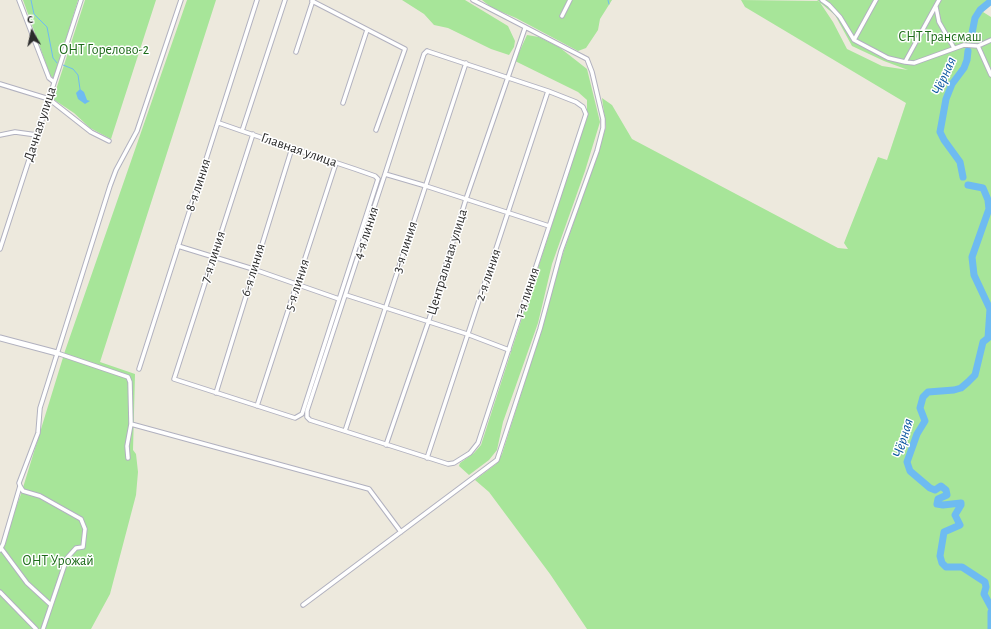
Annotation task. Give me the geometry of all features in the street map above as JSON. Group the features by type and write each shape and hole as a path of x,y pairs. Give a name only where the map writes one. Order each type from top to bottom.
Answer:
{"street":[{"path":"19,0 49,78 54,82"},
{"name":"Дачная улица","path":"0,249 81,0"},
{"path":"51,605 27,583 0,549 20,486 19,483 38,433 40,408 110,186 116,170 137,131 181,0"},
{"name":"8-я линия","path":"138,369 219,123 257,0"},
{"path":"242,131 285,0"},
{"path":"296,52 313,0 405,49 376,130"},
{"path":"562,16 570,0"},
{"path":"822,0 836,13 854,40 888,58 914,63 964,45 978,46 991,40"},
{"path":"854,40 876,0"},
{"path":"905,62 939,0"},
{"path":"303,605 497,460 540,328 561,251 600,139 603,128 601,110 590,65 587,59 475,1"},
{"path":"936,5 935,10 939,22 954,48"},
{"name":"Центральная улица","path":"386,445 428,323 466,199 525,28"},
{"path":"343,103 367,30"},
{"path":"978,46 991,75"},
{"name":"4-я линия","path":"345,431 310,420 307,416 307,411 424,54 427,51 466,63"},
{"path":"466,63 548,91"},
{"name":"3-я линия","path":"345,431 466,63"},
{"path":"0,84 49,99 91,132 109,141"},
{"name":"1-я линия","path":"427,458 448,464 454,463 470,453 478,443 509,350 586,114 583,107 548,91"},
{"name":"2-я линия","path":"427,458 548,91"},
{"name":"Главная улица","path":"219,123 375,176 378,179 339,299"},
{"path":"0,135 15,132 37,135"},
{"name":"7-я линия","path":"216,393 174,379 253,134"},
{"name":"6-я линия","path":"216,393 292,148"},
{"name":"5-я линия","path":"257,406 336,163"},
{"path":"385,174 549,226"},
{"path":"178,246 254,268 296,285 339,299 302,414 295,418 216,393"},
{"path":"346,295 428,323 467,334 509,350"},
{"path":"0,338 57,353 128,377 130,382 131,424 127,446 128,458"},
{"path":"131,424 369,489 401,532"},
{"path":"345,431 427,458"},
{"path":"20,486 23,490 40,496 81,519 85,530 83,547 76,548 67,558 43,629"},
{"path":"0,592 36,629"}],"green space":[{"path":"23,0 78,0 54,79 50,75"},
{"name":"ОНТ Горелово-2","path":"85,0 156,0 111,139 90,128 74,113 53,99"},
{"name":"ОНТ Урожай","path":"187,0 216,0 100,362 135,374 133,450 136,454 138,472 136,495 110,594 91,629 0,629 0,550 21,494 65,351"},
{"path":"402,0 465,0 508,26 515,41 514,47 509,55 491,49 448,28 434,25 424,14"},
{"path":"482,0 612,0 600,19 598,30 586,48 578,51 516,18 492,8"},
{"name":"СНТ Трансмаш","path":"741,0 989,0 983,12 991,17 991,629 587,629 550,574 489,492 475,480 496,464 502,454 547,312 552,286 606,127 602,98 612,105 632,139 838,248 848,249 844,243 878,157 887,160 906,103 745,7","holes":["820,2 835,15 852,46 908,70 882,66 847,49 833,22"]},
{"path":"527,35 539,37 559,47 587,69 600,122 585,171 552,264 538,323 503,422 497,450 489,460 469,475 459,466 460,463 474,453 481,445 587,116 587,100 578,92 515,61"}],"water":[{"path":"80,89 84,92 87,100 90,101 85,104 78,99 76,93"}],"waterway":[{"path":"31,0 34,14 47,27 53,58 57,63"},
{"path":"608,0 609,4"},
{"name":"Чёрная","path":"971,38 975,18 980,10 991,1"},
{"name":"Чёрная","path":"963,177 960,162 940,132 946,99 952,84 964,68 968,51"},
{"path":"63,65 73,69 78,75 80,89"},
{"name":"Чёрная","path":"968,185 983,188 988,200 989,209 972,257 974,275 990,309 988,338 983,342 975,375 968,382 961,388 928,392 923,397 920,408 925,421 917,434 907,462 910,471 930,488 935,490 941,486 946,490 947,495 938,499 937,504 943,505 961,503 955,515 960,525 944,532 940,556 942,563 946,567 962,567 985,582 986,587 984,594 991,607"},
{"name":"Чёрная","path":"991,612 991,629"}]}
